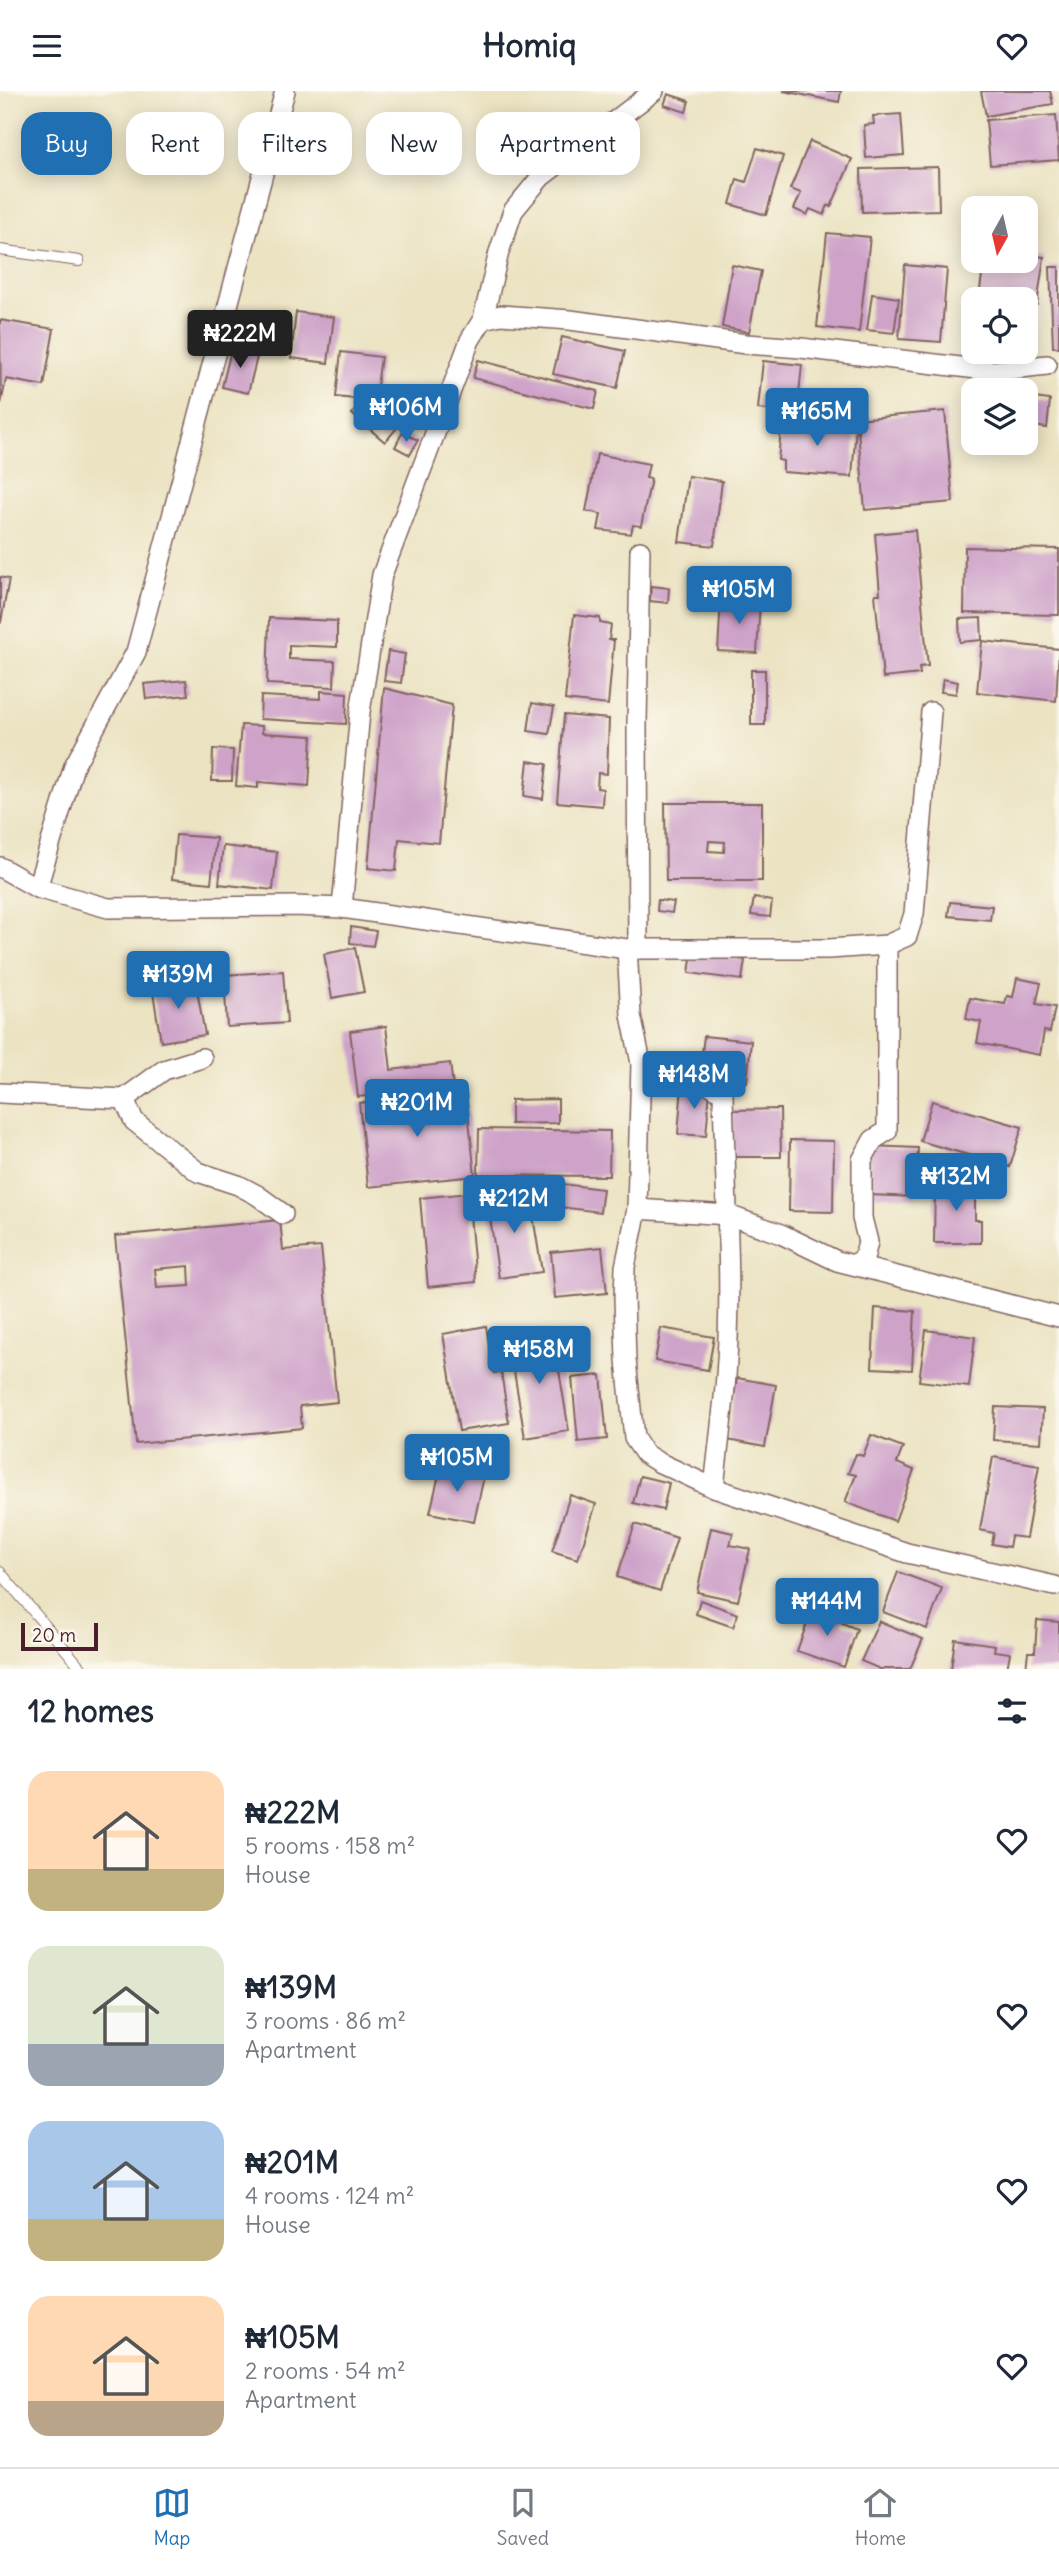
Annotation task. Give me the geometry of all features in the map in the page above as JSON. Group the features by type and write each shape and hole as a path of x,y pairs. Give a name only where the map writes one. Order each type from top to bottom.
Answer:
{"street":[{"path":"37,888 74,766 136,652 285,91"},
{"path":"342,908 360,712 382,575 470,340 483,319 499,251 513,211 541,177 654,91"},
{"path":"483,319 501,315 570,320 746,344 994,371 1047,365"},
{"path":"640,551 631,1016 641,1063 637,1209 625,1267 624,1298 626,1360 634,1438 645,1454 658,1462 714,1487 906,1553 1055,1586"},
{"path":"0,867 37,888 108,908 342,908 633,949 829,949 887,945 907,936 914,914 931,712"},
{"path":"854,1264 864,1259 869,1242 862,1218 862,1160 873,1140 887,1131 887,945"},
{"path":"0,1093 124,1099 164,1070 202,1058"},
{"path":"641,1063 694,1075 723,1093 728,1215 726,1374 714,1487"},
{"path":"124,1099 134,1121 198,1172 238,1185 257,1195 282,1214"},
{"path":"637,1209 728,1215 781,1234 837,1261 1059,1317"}],"lane":[{"path":"0,250 79,261"},
{"path":"0,1571 82,1669"}],"building":[{"path":"783,91 841,91 839,102"},
{"path":"981,91 1050,91 1053,104 986,116"},
{"path":"668,94 689,101 686,112 664,105"},
{"path":"901,114 904,155 866,158 864,125 874,124 873,116"},
{"path":"1056,115 1059,160 990,165 986,120"},
{"path":"810,141 852,159 831,207 828,205 824,215 810,209 807,215 794,209 801,193 790,189"},
{"path":"757,148 783,156 766,215 730,204 737,179 746,182"},
{"path":"938,167 939,210 862,212 861,169"},
{"path":"827,233 870,237 859,332 817,327"},
{"path":"1038,256 1044,257 1038,298 1038,287 980,287 982,273 1038,273"},
{"path":"732,265 761,271 749,332 722,327"},
{"path":"905,265 947,269 941,342 899,339"},
{"path":"1050,267 1059,267 1059,347 1053,347"},
{"path":"872,294 899,298 894,333 867,330"},
{"path":"296,312 334,317 328,363 291,358"},
{"path":"0,320 54,329 44,386 6,379 1,404"},
{"path":"562,337 625,351 617,388 553,374"},
{"path":"232,346 258,353 248,393 222,387"},
{"path":"341,352 381,357 375,401 336,397"},
{"path":"478,360 598,391 594,409 473,378"},
{"path":"763,361 802,365 797,413 758,409"},
{"path":"1038,398 1050,400 1047,428 1038,427"},
{"path":"362,401 397,428 385,442 352,414"},
{"path":"945,411 953,502 865,510 857,419"},
{"path":"782,420 856,426 852,477 783,472 783,461 778,460"},
{"path":"402,433 418,440 410,455 395,447"},
{"path":"597,454 649,464 646,478 651,479 641,526 633,525 631,534 598,530 601,514 586,511"},
{"path":"688,476 722,481 714,546 679,542"},
{"path":"915,530 928,666 919,667 920,674 883,678 875,594 880,594 875,534"},
{"path":"965,547 1059,549 1059,615 964,613"},
{"path":"0,577 9,579 1,622 0,621"},
{"path":"651,586 669,588 668,603 650,601"},
{"path":"721,599 760,601 757,653 718,651"},
{"path":"574,615 600,618 600,623 611,625 609,640 614,640 608,705 565,700"},
{"path":"269,618 337,621 337,647 289,645 289,659 335,661 334,687 267,684"},
{"path":"981,618 982,640 960,642 959,619"},
{"path":"982,641 1059,649 1056,701 977,692"},
{"path":"388,651 405,654 401,683 384,681"},
{"path":"751,670 765,670 765,725 751,725"},
{"path":"943,679 958,682 956,694 941,692"},
{"path":"186,680 188,695 146,699 144,684"},
{"path":"384,688 452,705 439,843 399,839 396,871 368,868"},
{"path":"321,691 347,693 346,724 260,719 261,696 321,699"},
{"path":"532,703 554,707 549,734 528,731"},
{"path":"564,715 609,719 607,774 598,773 597,788 603,789 602,806 557,802"},
{"path":"241,725 262,726 262,733 312,736 309,786 258,782 258,788 236,786"},
{"path":"213,749 233,750 232,781 212,781"},
{"path":"528,761 547,764 543,799 524,796"},
{"path":"665,803 762,803 762,881 666,881","holes":["709,841 725,842 724,852 708,851"]},
{"path":"176,835 216,838 211,883 172,879"},
{"path":"223,846 277,852 273,890 219,884"},
{"path":"754,898 772,901 770,917 751,915"},
{"path":"658,900 674,902 672,913 657,911"},
{"path":"950,902 992,906 990,920 948,916"},
{"path":"351,927 376,931 373,946 350,943"},
{"path":"355,948 364,992 332,998 324,954"},
{"path":"692,952 745,960 742,980 689,973"},
{"path":"283,971 287,1023 227,1027 224,975"},
{"path":"1017,978 1041,983 1036,1004 1055,1007 1050,1032 1044,1031 1040,1055 977,1043 981,1022 966,1019 970,998 1005,1004 1007,996 1013,997"},
{"path":"195,979 205,1035 161,1042 152,986"},
{"path":"386,1026 391,1070 450,1063 453,1086 358,1097 350,1031"},
{"path":"704,1036 751,1041 747,1082 699,1077"},
{"path":"682,1086 710,1088 706,1136 678,1134"},
{"path":"466,1092 475,1176 368,1187 359,1103"},
{"path":"558,1099 558,1123 511,1124 511,1100"},
{"path":"932,1101 1022,1127 1010,1167 920,1141"},
{"path":"780,1109 781,1157 734,1157 733,1110"},
{"path":"479,1129 610,1131 609,1176 478,1175"},
{"path":"790,1140 834,1141 833,1212 789,1211"},
{"path":"870,1146 918,1148 916,1197 869,1195"},
{"path":"935,1180 975,1180 975,1220 981,1220 981,1243 934,1243"},
{"path":"546,1182 603,1189 600,1212 543,1205"},
{"path":"529,1191 542,1272 499,1278 487,1197"},
{"path":"468,1193 476,1282 428,1287 420,1198"},
{"path":"280,1220 283,1250 321,1247 337,1402 300,1406 302,1428 136,1444 115,1236","holes":["189,1266 190,1286 157,1288 155,1269"]},
{"path":"602,1247 607,1293 555,1298 551,1252"},
{"path":"875,1308 915,1311 912,1370 872,1368"},
{"path":"486,1326 494,1373 501,1372 509,1423 459,1431 443,1334"},
{"path":"661,1328 714,1337 708,1370 655,1361"},
{"path":"926,1330 975,1337 969,1387 919,1381"},
{"path":"553,1334 569,1431 525,1438 509,1341"},
{"path":"601,1375 607,1439 578,1442 572,1378"},
{"path":"737,1378 776,1385 765,1447 727,1440"},
{"path":"995,1407 1043,1409 1041,1443 993,1440"},
{"path":"871,1435 903,1447 897,1463 914,1470 895,1521 845,1502 856,1475 848,1473 856,1454 863,1456"},
{"path":"993,1457 1039,1465 1026,1538 1011,1536 1009,1547 992,1544 994,1533 980,1530"},
{"path":"441,1466 484,1476 474,1522 430,1513"},
{"path":"640,1476 669,1483 663,1510 633,1503"},
{"path":"570,1495 596,1504 578,1559 552,1551"},
{"path":"635,1524 677,1538 660,1591 617,1577"},
{"path":"711,1528 733,1533 730,1545 750,1549 738,1601 697,1592"},
{"path":"898,1572 942,1588 927,1629 883,1612"},
{"path":"700,1600 738,1614 733,1627 696,1614"},
{"path":"824,1611 844,1618 842,1623 857,1629 844,1667 797,1651 811,1612 823,1616"},
{"path":"1037,1620 1059,1622 1059,1669 1026,1669 1028,1652 1035,1652"},
{"path":"879,1621 923,1639 910,1669 880,1669 861,1661"},
{"path":"955,1639 995,1645 994,1651 1010,1653 1007,1669 951,1669"}]}
